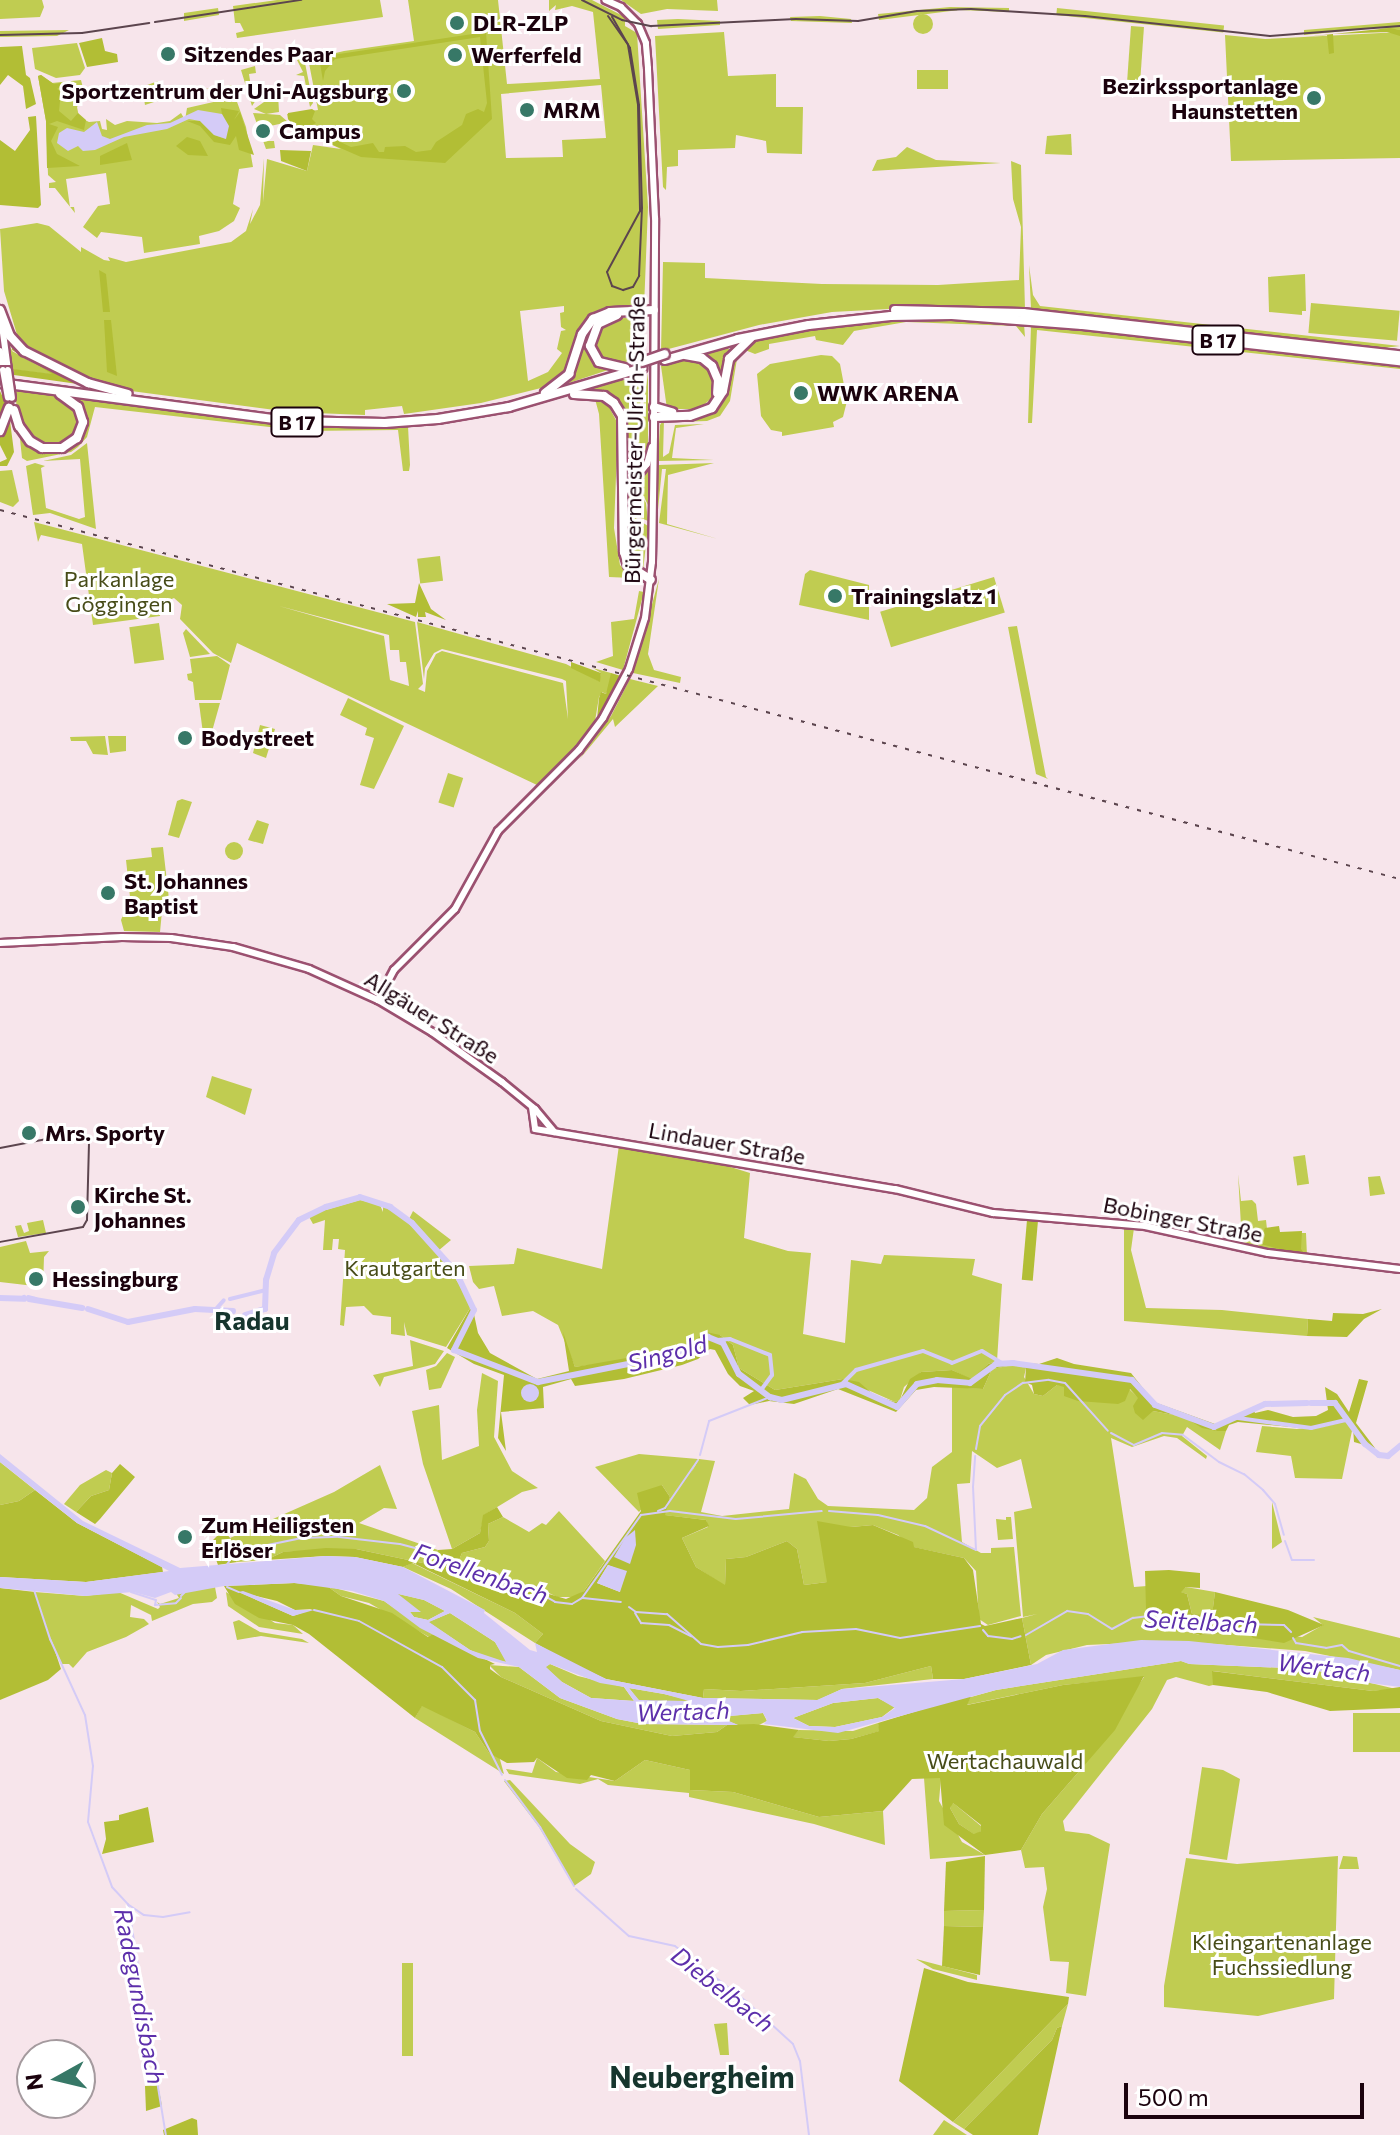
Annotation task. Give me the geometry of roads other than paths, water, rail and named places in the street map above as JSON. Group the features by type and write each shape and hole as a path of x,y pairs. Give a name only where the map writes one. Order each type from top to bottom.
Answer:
{"highway":[{"name":"B 17","path":"2,378 138,401 290,421 372,424 457,417 549,395 755,329 833,316 910,309 1036,317 1383,353 1400,352"},
{"path":"0,312 11,338 54,368 128,394"},
{"path":"549,395 569,374 582,334 593,319 610,312 654,313"},
{"path":"625,368 606,366 594,356 590,346 594,329 611,317 654,313"},
{"name":"B 17","path":"665,357 755,335 834,321 901,315 1024,316"},
{"name":"B 17","path":"1036,317 1400,361"},
{"path":"654,417 690,416 712,408 723,391 729,359 742,343 755,335"},
{"path":"654,407 662,411 700,411 715,397 718,380 712,366 698,357 680,355"},
{"name":"B 17","path":"2,378 251,412 332,418 438,414 549,395 642,365"},
{"path":"2,378 60,394 138,401"},
{"path":"549,395 593,393 614,403 624,424 621,484 624,552 628,565 651,577"},
{"path":"11,403 19,426 31,442 58,449 79,435 83,422 80,411 60,394"},
{"path":"0,431 11,403"},
{"path":"621,484 625,504"}],"main road":[{"name":"Bürgermeister-Ulrich-Straße","path":"378,1000 394,970 455,909 504,824 573,756 603,718 634,656 651,577 655,203 646,43 633,17 605,0"},
{"path":"0,312 2,378"},
{"path":"0,351 2,378 11,403"},
{"path":"625,504 626,488 647,464 654,436"},
{"name":"Allgäuer Straße","path":"0,943 122,937 209,943 301,966 378,1000 455,1048 532,1107 554,1132"},
{"name":"Lindauer Straße","path":"532,1107 535,1129 914,1192"},
{"name":"Bobinger Straße","path":"914,1192 993,1213 1145,1226 1291,1257 1400,1269"}],"water":[{"path":"198,110 222,114 229,126 226,139 214,135 200,121 189,119 167,129 124,137 95,150 83,151 78,146 68,151 57,143 59,133 67,128 84,132 97,122 102,136 110,139 147,125 170,123"},
{"path":"526,1384 534,1384 539,1393 537,1400 526,1402 521,1397 521,1389"},
{"name":"Wertach","path":"0,1454 83,1521 180,1568 325,1556 355,1557 403,1567 485,1610 484,1613 530,1650 537,1652 535,1643 606,1679 703,1698 817,1700 842,1689 964,1679 1037,1664 1063,1650 1141,1640 1189,1641 1348,1658 1400,1670 1400,1687 1354,1681 1311,1669 1189,1664 1181,1661 996,1690 838,1733 764,1724 767,1720 763,1713 720,1717 738,1725 643,1724 617,1719 560,1698 519,1667 478,1658 420,1628 384,1601 352,1591 294,1583 224,1586 175,1595 171,1592 155,1598 133,1592 85,1596 0,1588 0,1577 86,1582 169,1571 77,1523 0,1462","holes":["398,1594 424,1600 445,1611 428,1620 414,1617 410,1612 421,1612","450,1613 495,1642 506,1662 470,1650 429,1622","550,1664 600,1683 624,1687 634,1701 591,1698 562,1682 546,1667","629,1688 664,1694 689,1701 639,1700","878,1698 895,1708 882,1717 835,1727 809,1726 793,1718 833,1703"]},
{"path":"635,1530 636,1545 630,1564 614,1557 625,1538"},
{"path":"608,1565 627,1571 620,1592 597,1583"},
{"path":"243,1591 295,1610 314,1610 293,1616 238,1592"}],"waterway":[{"name":"Singold","path":"245,1315 265,1309 266,1280 274,1253 299,1220 326,1207 360,1197 390,1207 412,1223 456,1272 474,1310 454,1350 538,1382 683,1353 708,1337 723,1343 739,1374 770,1397 782,1400 846,1384 897,1407 917,1384 937,1380 970,1383 996,1364 1013,1363 1132,1380 1155,1405 1214,1427 1265,1404 1307,1403"},
{"path":"230,1299 266,1290"},
{"name":"Singold","path":"28,1297 36,1299"},
{"name":"Singold","path":"0,1298 24,1299"},
{"name":"Singold","path":"29,1299 82,1308"},
{"path":"215,1310 224,1300"},
{"name":"Singold","path":"88,1309 128,1322 195,1309 233,1311"},
{"path":"717,1340 730,1339 770,1355 772,1375 762,1389"},
{"path":"842,1384 856,1370 923,1351 952,1363 982,1351 1002,1363"},
{"path":"976,1449 980,1426 1005,1395 1023,1383 1049,1380 1065,1383 1108,1431"},
{"path":"700,1455 709,1421 770,1397"},
{"name":"Singold","path":"1311,1403 1335,1403 1365,1444 1379,1455 1388,1456 1400,1446"},
{"path":"1238,1418 1311,1428 1347,1420"},
{"name":"Forellenbach","path":"1111,1433 1134,1445 1162,1433 1183,1435 1219,1462 1244,1474 1263,1490 1275,1504 1284,1535"},
{"name":"Forellenbach","path":"829,1511 878,1515 925,1526 976,1550 975,1456"},
{"path":"658,1511 665,1508 698,1460"},
{"name":"Forellenbach","path":"239,1551 302,1538 339,1537 400,1544 429,1552 508,1586 532,1589 555,1602 572,1604 582,1598 641,1515 670,1511 736,1519 822,1511"},
{"name":"Forellenbach","path":"1285,1541 1292,1560 1314,1560"},
{"name":"Forellenbach","path":"226,1566 232,1557"},
{"name":"Diebelbach","path":"227,1587 239,1592"},
{"name":"Radegundisbach","path":"34,1590 50,1639 85,1715 93,1766 88,1822 112,1887 128,1904 166,2135"},
{"path":"131,1592 156,1600 155,1605 176,1603 181,1598"},
{"path":"181,1596 185,1592"},
{"name":"Seitelbach","path":"583,1598 621,1602"},
{"path":"629,1607 636,1612 667,1614 701,1644 718,1647 748,1645 802,1632 856,1629 900,1638 980,1626"},
{"name":"Diebelbach","path":"314,1610 359,1621 442,1667 475,1700 480,1731 502,1775"},
{"name":"Seitelbach","path":"1026,1635 1067,1611 1088,1614 1112,1629 1133,1618 1157,1615 1201,1623 1284,1625 1291,1632"},
{"name":"Seitelbach","path":"635,1613 641,1623 669,1625 691,1636"},
{"path":"983,1630 988,1636 1012,1639 1021,1636"},
{"name":"Wertach","path":"1293,1638 1296,1643 1326,1648 1342,1645 1349,1651 1400,1666"},
{"name":"Diebelbach","path":"505,1780 540,1827 574,1886"},
{"name":"Diebelbach","path":"576,1889 629,1936 675,1946 747,2002 793,2044 800,2061 809,2135"},
{"path":"129,1905 144,1915 163,1917 190,1912"}],"tram line":[{"path":"155,22 301,0"},
{"path":"582,0 622,20 651,26 796,19 858,21 917,11 971,9 1085,16 1270,36 1400,26"},
{"path":"608,16 628,45 638,105 640,211 607,272 612,286 623,290 633,287 639,276 642,208 639,105 630,48 612,17"},
{"path":"0,35 82,33 149,23"},
{"path":"0,1148 73,1134 85,1136 89,1143 87,1220 83,1227 0,1242"}],"railway":[{"path":"0,510 1400,879"}],"place":[{"name":"DLR-ZLP","path":"457,23"},
{"name":"Sitzendes Paar","path":"168,54"},
{"name":"Werferfeld","path":"455,55"},
{"name":"Sportzentrum der Uni-Augsburg","path":"404,91"},
{"name":"Bezirkssportanlage Haunstetten","path":"1314,98"},
{"name":"MRM","path":"527,110"},
{"name":"Campus","path":"263,131"},
{"name":"WWK ARENA","path":"801,393"},
{"name":"Trainingslatz 1","path":"835,596"},
{"name":"Bodystreet","path":"185,738"},
{"name":"St. Johannes Baptist","path":"108,893"},
{"name":"Mrs. Sporty","path":"29,1133"},
{"name":"Kirche St. Johannes","path":"78,1207"},
{"name":"Hessingburg","path":"36,1279"},
{"name":"Zum Heiligsten Erlöser","path":"185,1537"}],"district":[{"name":"Radau","path":"252,1320"},
{"name":"Neubergheim","path":"702,2076"}],"park label":[{"name":"Parkanlage Göggingen","path":"119,590"},
{"name":"Krautgarten","path":"405,1268"},
{"name":"Wertachauwald","path":"1005,1761"},
{"name":"Kleingartenanlage Fuchssiedlung","path":"1282,1954"}]}
